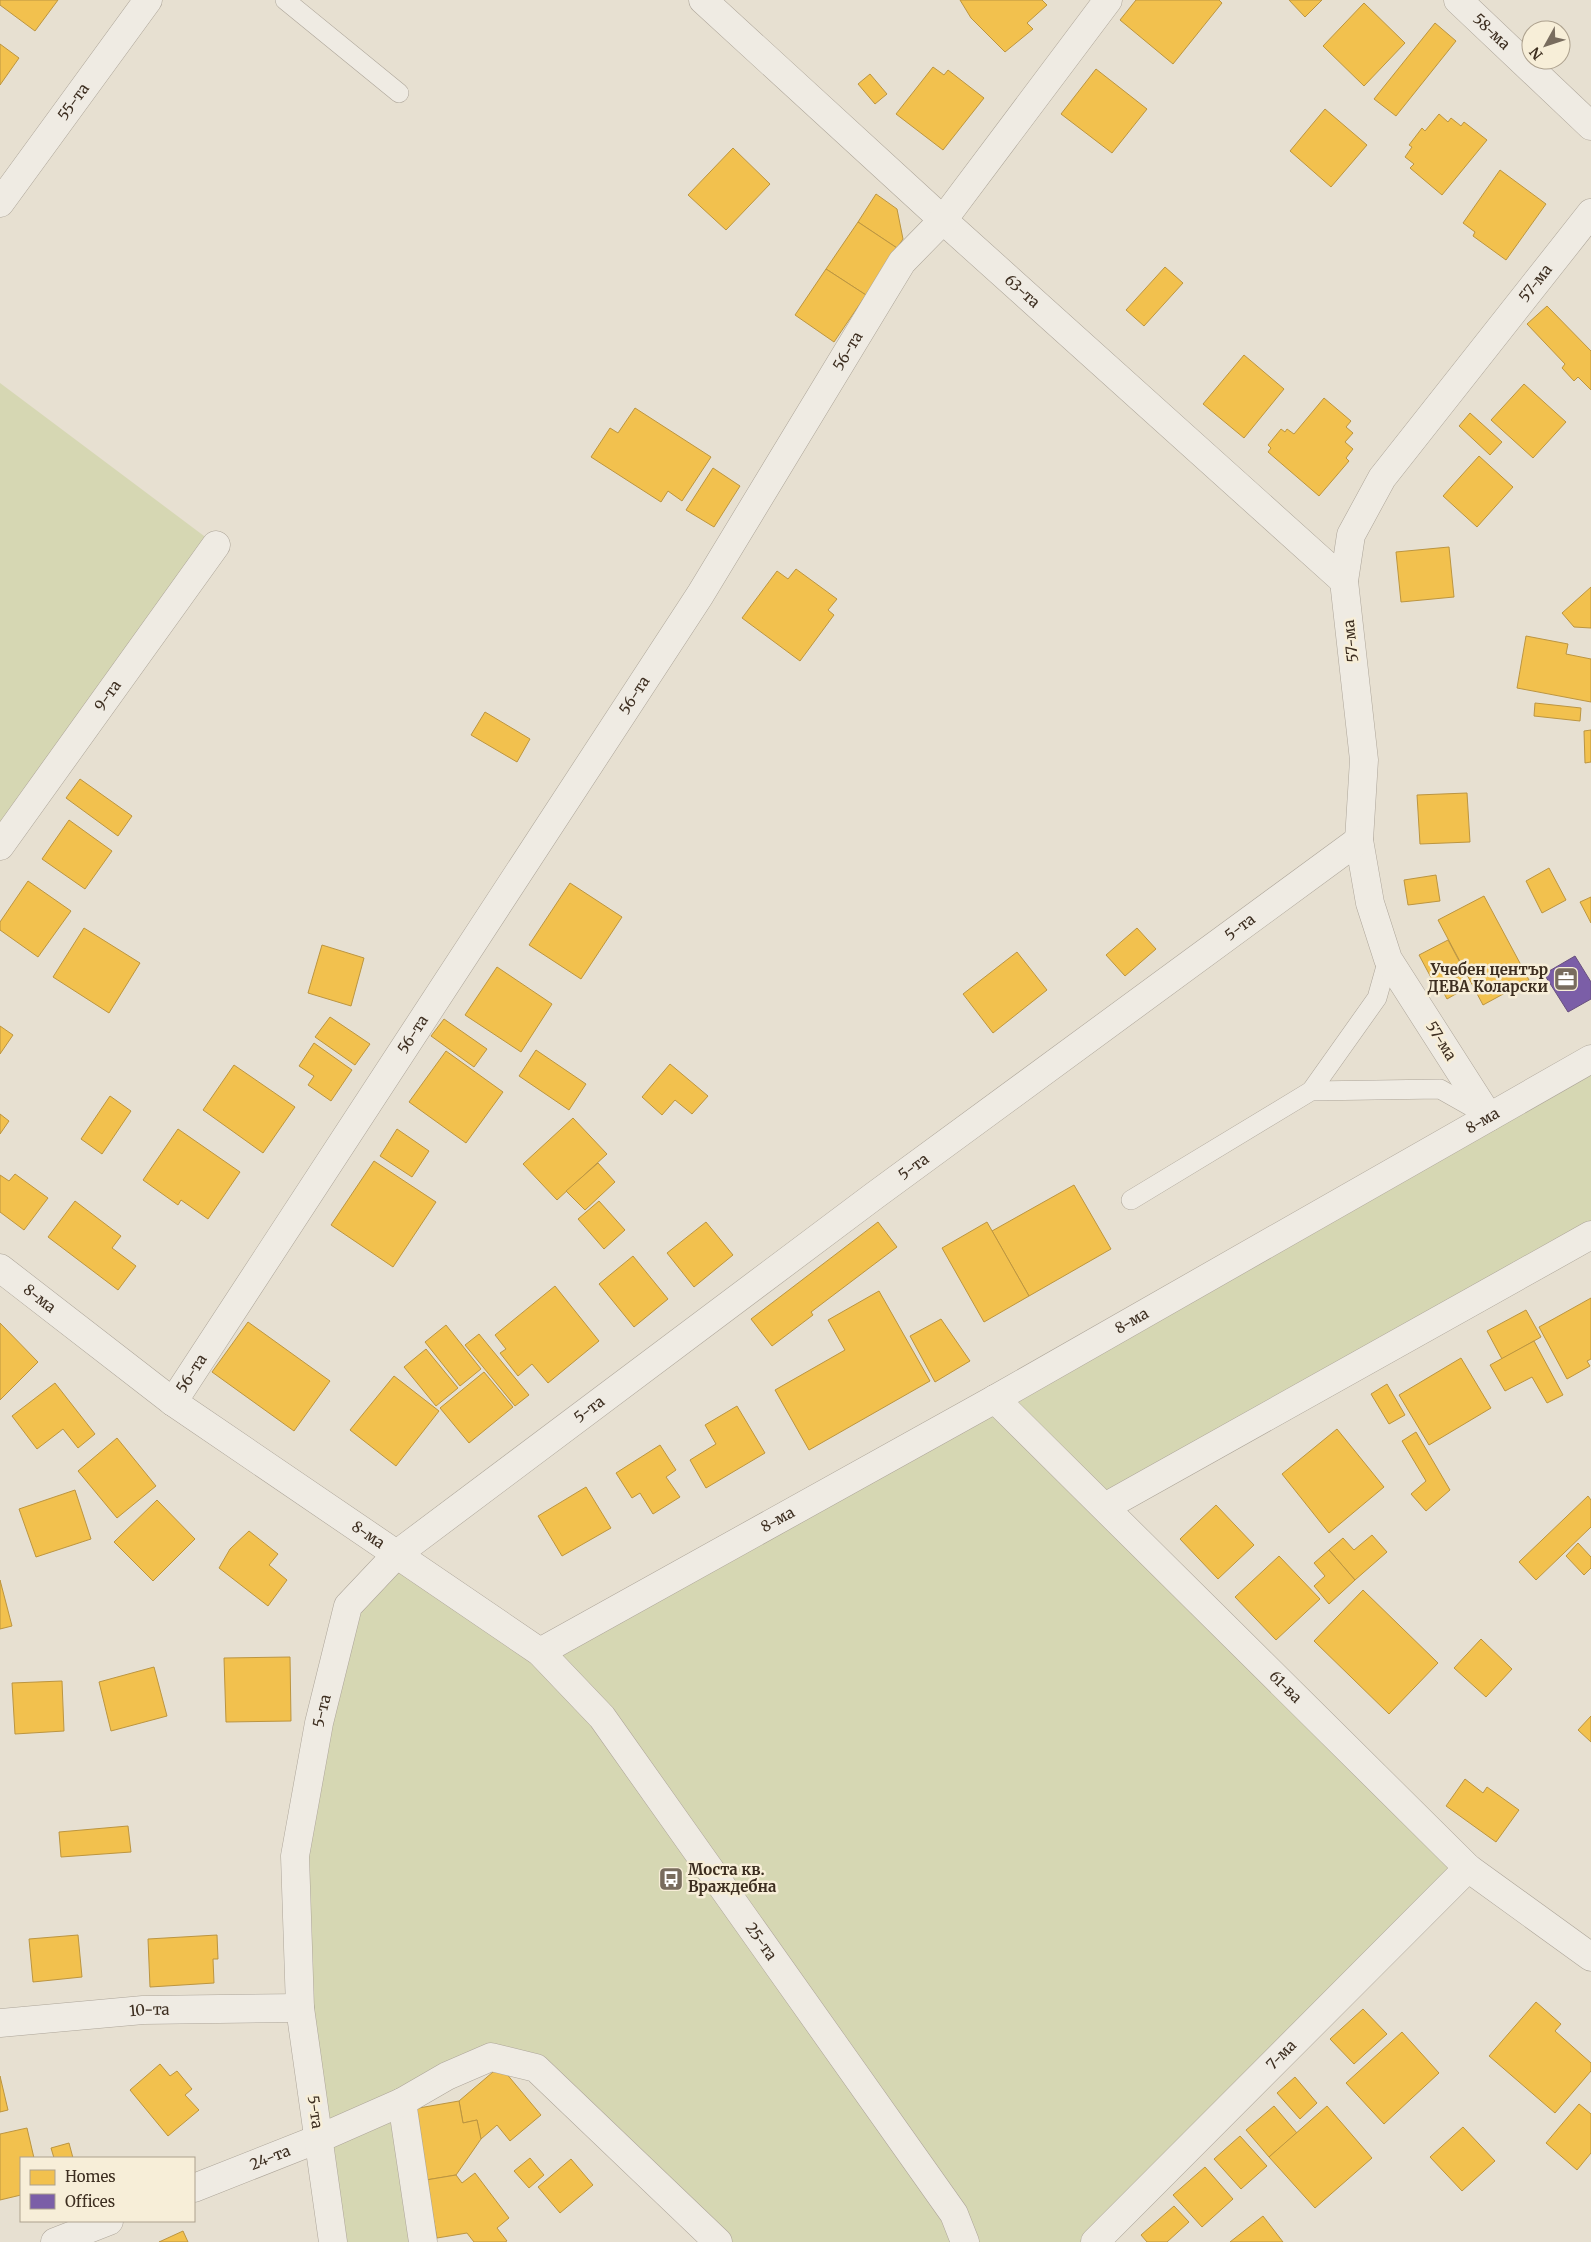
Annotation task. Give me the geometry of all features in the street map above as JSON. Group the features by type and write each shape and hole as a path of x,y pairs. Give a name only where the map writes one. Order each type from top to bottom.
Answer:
{"street":[{"name":"55-та","path":"0,203 148,0"},
{"name":"63-та","path":"703,0 943,220 1344,581"},
{"name":"56-та","path":"173,1402 700,595 902,262 943,220 1108,0"},
{"name":"58-ма","path":"1458,0 1591,126"},
{"name":"57-ма","path":"1489,1117 1388,959 1370,903 1359,840 1364,760 1344,581 1351,535 1382,478 1591,213"},
{"name":"9-та","path":"0,846 216,545"},
{"name":"5-та","path":"333,2242 300,2008 295,1856 319,1723 348,1606 397,1554 874,1196 1359,840"},
{"name":"8-ма","path":"0,1268 173,1402 540,1652 995,1399 1591,1059"},
{"path":"1105,1507 1591,1235"},
{"name":"61-ва","path":"995,1399 1468,1868 1591,1956"},
{"name":"25-та","path":"540,1652 607,1724 954,2214 965,2242"},
{"name":"7-ма","path":"1095,2242 1468,1868"},
{"name":"10-та","path":"0,2024 143,2010 300,2008"},
{"path":"423,2242 402,2102 447,2076 491,2057 536,2068 718,2242"},
{"name":"24-та","path":"195,2188 318,2139 402,2102"},
{"path":"55,2242 106,2222"}],"lane":[{"path":"285,0 399,93"},
{"path":"1131,1200 1311,1091 1378,998 1388,959"},
{"path":"1311,1091 1440,1089 1489,1117"}],"green space":[{"path":"0,383 216,545 0,846"},
{"path":"1591,1059 1591,1235 1105,1507 1468,1868 1095,2242 718,2242 536,2068 491,2057 402,2102 423,2242 333,2242 295,1856 348,1606 397,1554 541,1652"}],"building: Homes":[{"path":"0,0 58,0 35,31 0,5"},
{"path":"960,0 1042,0 1047,5 1027,23 1033,29 1005,52 971,18"},
{"path":"1136,0 1219,0 1222,3 1173,64 1120,20"},
{"path":"1289,0 1322,0 1305,17"},
{"path":"1364,3 1405,43 1364,86 1323,46"},
{"path":"1435,23 1456,41 1396,116 1374,99"},
{"path":"0,44 19,58 0,85"},
{"path":"933,67 944,75 948,70 984,98 943,150 896,114"},
{"path":"1096,69 1147,109 1112,153 1061,114"},
{"path":"870,74 887,94 875,104 858,84"},
{"path":"1325,109 1367,145 1331,187 1290,151"},
{"path":"1439,114 1448,122 1451,118 1461,126 1464,122 1487,140 1442,195 1410,168 1414,164 1405,157 1412,147 1409,145 1422,128 1425,131"},
{"path":"733,148 770,184 726,230 688,195"},
{"path":"1500,170 1546,204 1506,260 1473,236 1475,232 1463,223"},
{"path":"876,194 897,209 903,239 897,248 858,222"},
{"path":"858,222 897,248 866,295 826,269"},
{"path":"1165,267 1183,283 1144,326 1126,310"},
{"path":"826,269 866,295 834,342 795,315"},
{"path":"1547,306 1591,351 1591,390 1578,377 1574,381 1562,368 1565,364 1527,324"},
{"path":"1244,355 1284,389 1244,438 1203,404"},
{"path":"1524,384 1566,422 1533,458 1491,420"},
{"path":"1324,398 1351,421 1346,427 1353,433 1345,442 1353,449 1346,458 1349,461 1319,496 1268,452 1271,448 1268,445 1281,429 1285,432 1287,429 1294,434"},
{"path":"635,408 711,457 682,501 668,491 661,502 591,457 610,428 618,433"},
{"path":"1470,413 1502,442 1490,455 1459,426"},
{"path":"1479,456 1513,487 1477,527 1443,496"},
{"path":"713,468 740,486 714,527 686,510"},
{"path":"1449,547 1454,597 1401,602 1396,552"},
{"path":"796,569 837,599 828,610 834,615 800,661 742,618 777,571 788,579"},
{"path":"1591,587 1591,628 1574,627 1562,613"},
{"path":"1526,636 1568,644 1566,654 1591,659 1591,702 1517,688"},
{"path":"1535,703 1581,708 1580,721 1534,716"},
{"path":"485,712 530,739 517,762 471,735"},
{"path":"1591,730 1591,762 1585,763 1584,731"},
{"path":"80,779 132,816 118,836 66,798"},
{"path":"1467,793 1470,842 1420,844 1417,795"},
{"path":"69,820 112,851 85,889 42,859"},
{"path":"1549,868 1566,900 1542,913 1526,881"},
{"path":"1436,875 1440,901 1408,905 1404,880"},
{"path":"28,881 71,911 38,957 0,930 0,922"},
{"path":"570,883 622,917 581,979 529,945"},
{"path":"1484,896 1529,980 1483,1005 1438,920"},
{"path":"1591,897 1591,923 1580,902"},
{"path":"84,928 140,963 109,1013 53,977"},
{"path":"1137,928 1156,949 1125,976 1106,955"},
{"path":"1448,940 1464,970 1435,985 1419,955"},
{"path":"322,945 364,958 351,1006 308,993"},
{"path":"1017,952 1047,990 993,1033 963,994"},
{"path":"497,967 552,1004 521,1052 465,1015"},
{"path":"1461,975 1468,987 1447,999 1440,986"},
{"path":"330,1017 370,1044 355,1065 315,1037"},
{"path":"444,1019 487,1049 474,1067 431,1036"},
{"path":"0,1026 13,1035 0,1054"},
{"path":"314,1043 352,1070 331,1101 308,1085 314,1076 299,1066"},
{"path":"536,1050 586,1084 569,1110 519,1076"},
{"path":"446,1051 503,1092 466,1143 409,1102"},
{"path":"670,1064 708,1096 692,1114 675,1100 662,1115 642,1097"},
{"path":"234,1065 295,1107 263,1153 203,1110"},
{"path":"110,1096 131,1111 102,1154 81,1139"},
{"path":"0,1114 9,1121 0,1134"},
{"path":"573,1118 607,1154 557,1200 523,1164"},
{"path":"178,1129 240,1172 208,1219 181,1200 178,1205 143,1180"},
{"path":"397,1129 429,1151 412,1177 380,1156"},
{"path":"374,1161 436,1202 393,1267 331,1225"},
{"path":"598,1163 615,1182 585,1210 566,1191"},
{"path":"15,1174 48,1198 24,1230 0,1212 0,1175 9,1181"},
{"path":"1074,1185 1111,1249 1029,1296 992,1231"},
{"path":"75,1201 121,1236 112,1248 136,1266 118,1290 48,1237"},
{"path":"599,1201 625,1230 604,1249 578,1219"},
{"path":"706,1222 733,1255 694,1287 667,1253"},
{"path":"878,1222 897,1247 811,1312 813,1315 772,1346 751,1319"},
{"path":"987,1222 1029,1296 984,1322 942,1248"},
{"path":"633,1256 668,1299 634,1327 599,1284"},
{"path":"555,1286 599,1341 548,1383 532,1364 518,1376 500,1353 506,1349 495,1335"},
{"path":"879,1291 930,1381 809,1450 775,1390 845,1350 828,1320"},
{"path":"1591,1298 1591,1359 1587,1361 1590,1366 1567,1379 1539,1327"},
{"path":"1526,1310 1541,1337 1502,1359 1487,1331"},
{"path":"941,1319 970,1361 935,1382 910,1336"},
{"path":"248,1322 330,1381 294,1431 212,1372"},
{"path":"0,1323 38,1362 0,1400"},
{"path":"446,1325 481,1369 460,1386 425,1342"},
{"path":"479,1334 529,1395 515,1406 465,1345"},
{"path":"1534,1341 1563,1395 1547,1403 1532,1377 1505,1391 1490,1365"},
{"path":"426,1349 458,1388 436,1406 404,1367"},
{"path":"1461,1358 1491,1408 1429,1445 1399,1395"},
{"path":"484,1372 513,1407 469,1443 440,1408"},
{"path":"394,1376 439,1411 396,1466 350,1430"},
{"path":"55,1383 95,1434 78,1448 63,1429 37,1449 12,1416"},
{"path":"1387,1384 1405,1415 1389,1424 1371,1394"},
{"path":"737,1406 765,1453 706,1488 690,1460 716,1444 705,1425"},
{"path":"1337,1429 1384,1487 1329,1533 1282,1474"},
{"path":"1416,1432 1450,1490 1426,1511 1411,1494 1426,1481 1402,1441"},
{"path":"117,1438 156,1486 117,1518 78,1471"},
{"path":"660,1445 676,1470 666,1477 680,1497 653,1514 640,1493 632,1498 616,1473"},
{"path":"586,1487 611,1528 562,1556 538,1516"},
{"path":"75,1490 91,1539 36,1557 19,1509"},
{"path":"1588,1496 1591,1500 1591,1527 1536,1580 1519,1562"},
{"path":"157,1500 195,1539 153,1581 114,1542"},
{"path":"1216,1505 1254,1545 1218,1579 1180,1539"},
{"path":"249,1531 278,1554 269,1565 287,1580 268,1606 219,1568 230,1549"},
{"path":"1372,1535 1387,1552 1355,1580 1329,1550 1343,1538 1354,1550"},
{"path":"1578,1543 1591,1557 1591,1568 1584,1575 1566,1556"},
{"path":"1329,1550 1355,1580 1329,1604 1314,1586 1325,1576 1314,1563"},
{"path":"1279,1556 1320,1599 1276,1640 1235,1597"},
{"path":"0,1580 12,1626 0,1629"},
{"path":"1363,1590 1438,1663 1389,1714 1314,1641"},
{"path":"1481,1639 1512,1669 1486,1697 1454,1668"},
{"path":"290,1657 291,1721 226,1722 224,1658"},
{"path":"154,1667 167,1716 111,1731 99,1682"},
{"path":"62,1681 64,1731 15,1734 12,1683"},
{"path":"1591,1716 1591,1742 1578,1730"},
{"path":"1465,1779 1483,1793 1487,1787 1519,1810 1496,1842 1446,1806"},
{"path":"128,1826 131,1852 61,1857 59,1832"},
{"path":"78,1935 82,1977 33,1982 29,1939"},
{"path":"217,1935 218,1959 213,1959 214,1983 150,1987 148,1939"},
{"path":"1536,2002 1561,2024 1555,2031 1591,2063 1591,2071 1555,2113 1489,2056"},
{"path":"1363,2009 1387,2034 1354,2064 1330,2039"},
{"path":"1402,2032 1439,2073 1384,2124 1346,2083"},
{"path":"160,2064 170,2076 177,2071 192,2089 185,2095 199,2110 168,2136 130,2090"},
{"path":"500,2066 541,2115 510,2141 497,2125 481,2139 477,2120 463,2123 459,2101"},
{"path":"0,2076 8,2110 0,2112"},
{"path":"1295,2077 1317,2103 1300,2119 1277,2093"},
{"path":"459,2101 463,2123 477,2120 481,2139 456,2175 426,2180 413,2109"},
{"path":"1579,2104 1591,2114 1591,2153 1577,2170 1546,2143"},
{"path":"1274,2106 1297,2133 1269,2157 1246,2130"},
{"path":"1327,2106 1372,2158 1315,2208 1269,2157"},
{"path":"1463,2127 1495,2161 1462,2191 1430,2157"},
{"path":"27,2128 34,2157 20,2157 20,2195 0,2200 0,2134"},
{"path":"1240,2136 1267,2166 1241,2189 1214,2159"},
{"path":"69,2143 73,2157 54,2157 51,2148"},
{"path":"530,2158 544,2175 529,2188 514,2171"},
{"path":"571,2159 593,2185 560,2213 538,2187"},
{"path":"1205,2167 1233,2199 1202,2227 1173,2195"},
{"path":"475,2173 509,2218 497,2228 507,2241 474,2242 467,2233 437,2238 426,2180 456,2175 462,2183"},
{"path":"1174,2206 1189,2222 1167,2242 1147,2242 1141,2235"},
{"path":"1263,2216 1283,2242 1230,2242"},
{"path":"183,2231 188,2242 159,2242"}],"building: Offices":[{"path":"1575,956 1591,982 1591,999 1568,1012 1544,974"}],"place":[{"name":"Учебен център ДЕВА Коларски","path":"1566,979"},
{"name":"Моста кв. Враждебна","path":"671,1879"}]}
